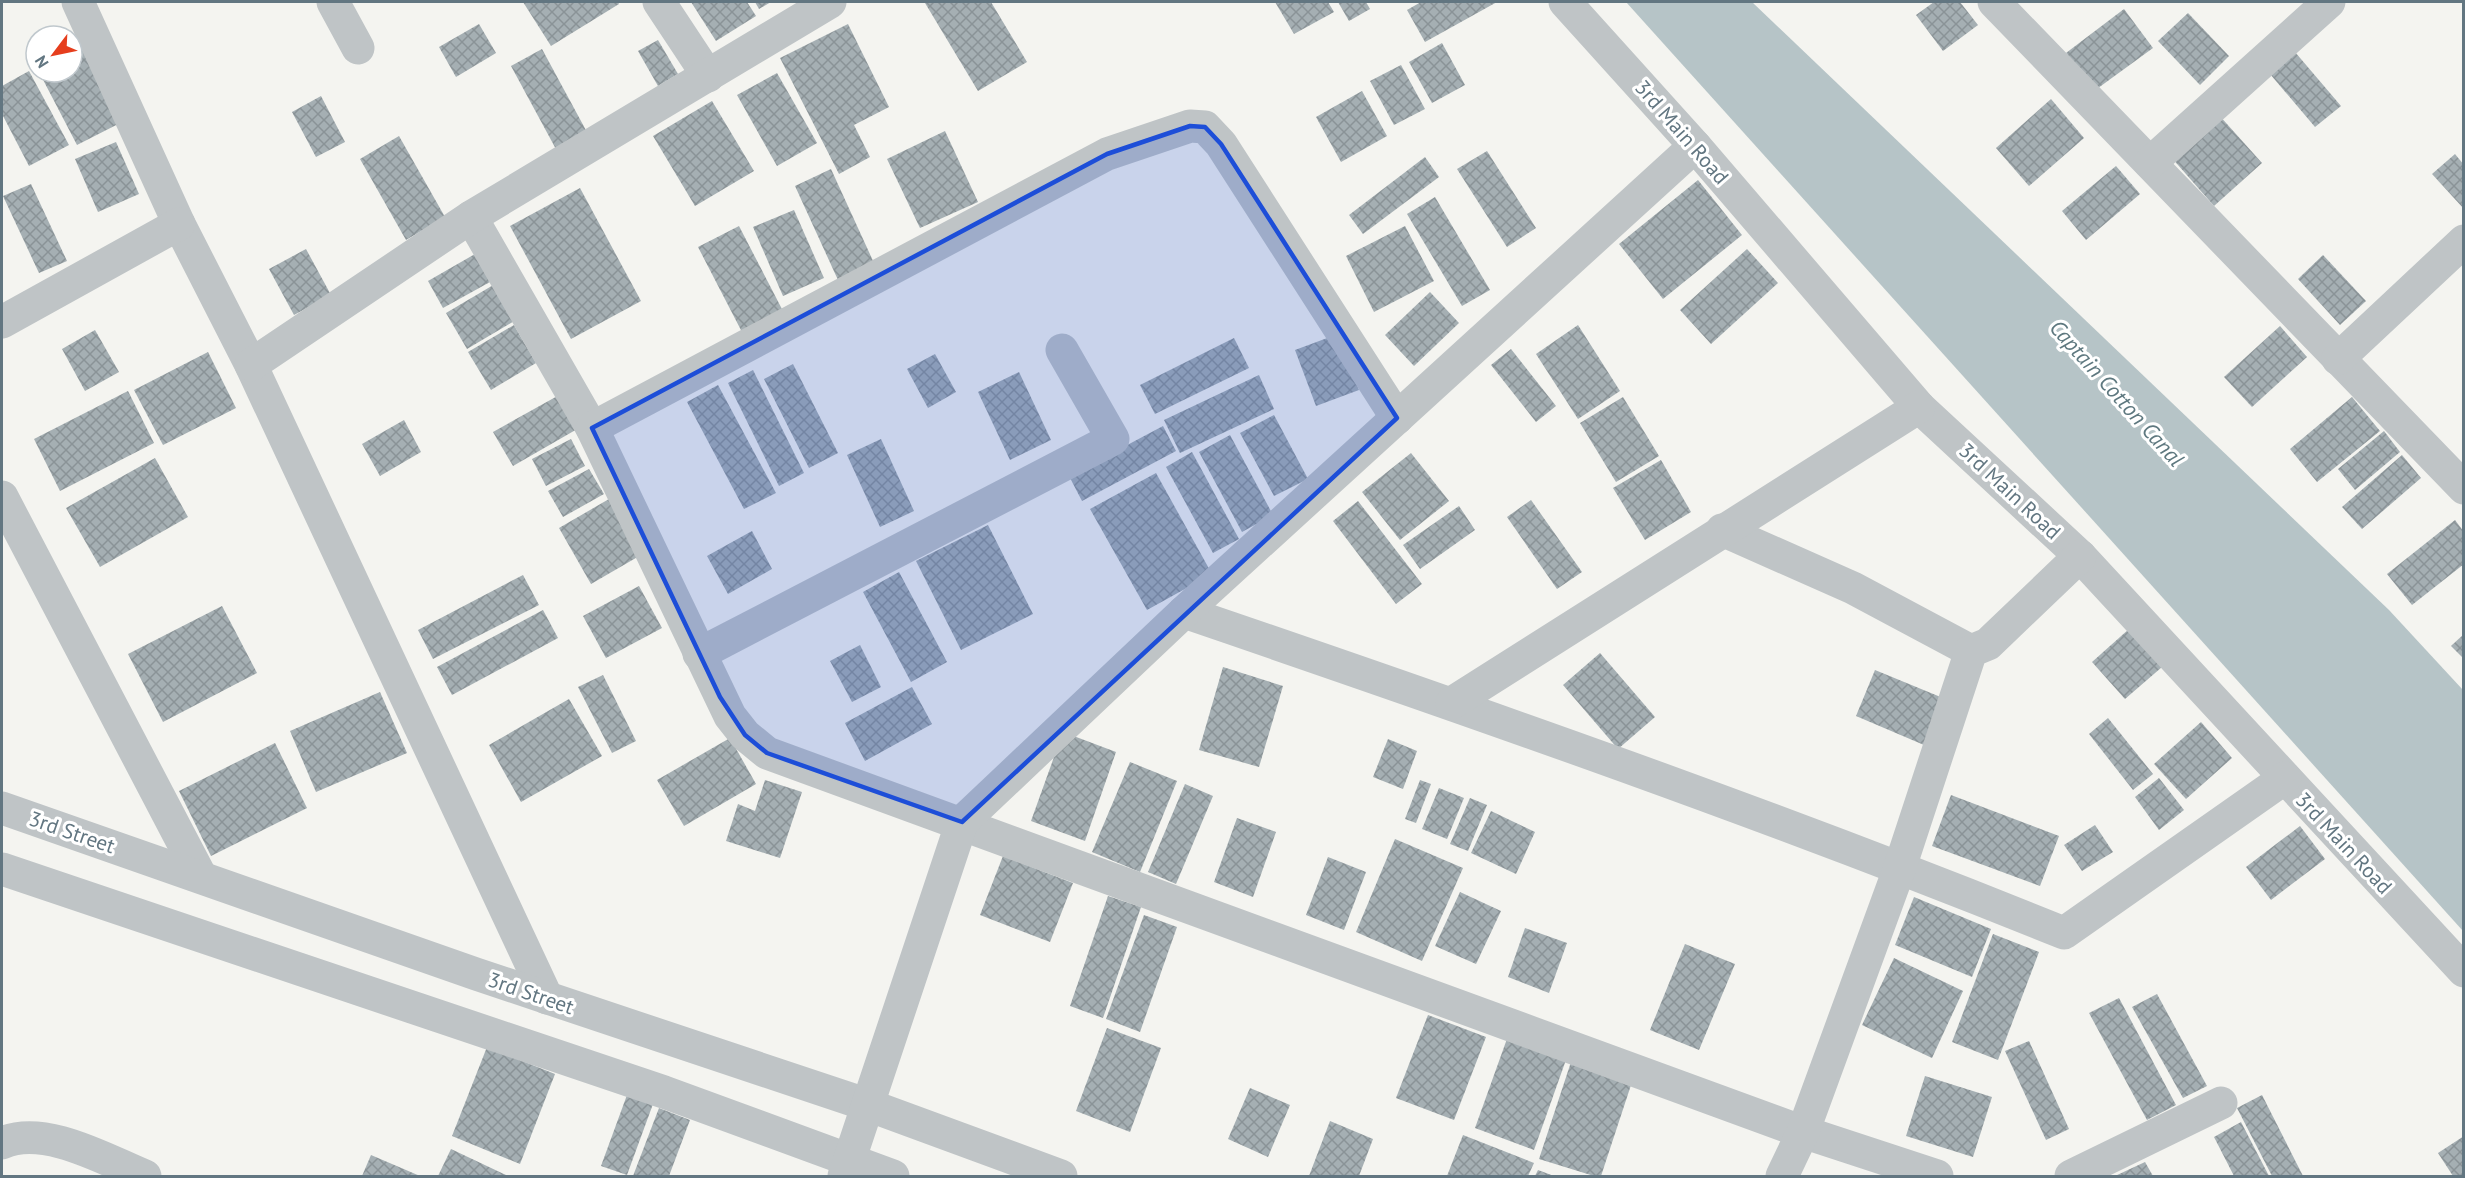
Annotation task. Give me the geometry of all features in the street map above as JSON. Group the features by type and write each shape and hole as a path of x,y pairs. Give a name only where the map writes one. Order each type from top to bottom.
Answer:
{"street":[{"path":"78,2 179,224 251,365 547,998"},
{"path":"333,2 358,48"},
{"path":"659,2 708,76"},
{"path":"251,365 471,217 830,2"},
{"name":"3rd Main Road","path":"1565,2 1695,146 1918,407 2080,556 2463,971"},
{"path":"1994,2 2463,488"},
{"path":"2150,164 2329,2"},
{"path":"592,428 1107,154 1190,126 1204,127 1221,144 1397,418"},
{"path":"847,1168 962,822 1184,612 1695,146"},
{"path":"471,217 592,428 730,716 745,735 767,753 962,822 1803,1132 1936,1176"},
{"path":"2,322 179,224"},
{"path":"2338,359 2463,242"},
{"path":"699,654 1113,440 1062,350"},
{"path":"1452,703 1918,407"},
{"path":"2,497 201,877"},
{"path":"1722,530 1853,588 1971,651"},
{"path":"1782,1176 1803,1132 1900,867 1971,651 1988,644 2080,556"},
{"path":"1184,612 1452,703 1900,867 2064,933 2285,778"},
{"name":"3rd Street","path":"2,808 547,998 868,1106 1061,1176"},
{"path":"2,868 664,1092 847,1168 894,1176"},
{"path":"2071,1176 2221,1103"},
{"path":"2,1143 40,1137 82,1149 144,1176"}],"highlighted area":[{"path":"1190,126 1205,127 1221,144 1397,418 962,822 767,753 745,735 720,697 592,428 1107,154"}],"water":[{"name":"Captain Cotton Canal","path":"1626,2 1752,2 2389,610 2463,690 2463,931"}],"building":[{"path":"523,2 618,2 619,4 551,46"},
{"path":"691,2 747,2 756,16 716,41"},
{"path":"755,2 771,2 759,9"},
{"path":"991,2 1027,62 978,91 925,3"},
{"path":"1275,2 1328,2 1334,12 1294,34"},
{"path":"1338,2 1366,2 1370,9 1349,21"},
{"path":"1421,2 1497,2 1425,42 1407,10"},
{"path":"1934,2 1960,2 1978,25 1943,51 1916,15"},
{"path":"2124,9 2153,48 2094,91 2066,53"},
{"path":"2188,13 2229,56 2200,85 2158,41"},
{"path":"479,24 496,53 456,77 439,47"},
{"path":"848,24 889,107 854,125 870,157 839,174 780,58"},
{"path":"84,33 128,119 77,145 45,84 84,84"},
{"path":"658,40 678,74 658,86 638,51"},
{"path":"1442,43 1465,85 1432,103 1409,62"},
{"path":"542,49 588,134 557,151 511,66"},
{"path":"2295,52 2341,106 2315,127 2270,74"},
{"path":"1401,65 1425,109 1394,125 1370,81"},
{"path":"777,73 817,143 777,166 737,95"},
{"path":"24,74 24,84 36,84 69,145 29,166 2,114 2,86"},
{"path":"1362,91 1387,136 1341,162 1316,117"},
{"path":"321,96 345,142 316,157 292,112"},
{"path":"2051,99 2084,138 2029,186 1996,148"},
{"path":"712,101 754,171 695,206 653,136"},
{"path":"2218,114 2262,163 2214,206 2171,157"},
{"path":"945,131 978,202 920,228 887,159"},
{"path":"399,136 445,217 406,240 360,159"},
{"path":"116,142 139,194 98,212 75,159"},
{"path":"1487,151 1536,228 1507,247 1457,169"},
{"path":"2455,154 2464,165 2464,209 2432,174"},
{"path":"1425,157 1439,177 1363,234 1349,215"},
{"path":"2116,166 2140,194 2086,240 2062,211"},
{"path":"831,169 874,263 838,280 795,186"},
{"path":"1698,180 1742,235 1663,299 1619,244"},
{"path":"31,184 67,261 39,273 3,196"},
{"path":"580,188 641,301 571,339 510,226"},
{"path":"1435,197 1490,290 1462,306 1407,214"},
{"path":"794,210 824,278 783,296 753,227"},
{"path":"739,226 784,313 743,334 698,247"},
{"path":"1405,226 1434,281 1374,312 1346,256"},
{"path":"306,249 331,295 294,315 269,269"},
{"path":"1747,249 1778,283 1711,344 1680,310"},
{"path":"475,254 490,282 443,308 428,281"},
{"path":"2323,255 2366,301 2340,325 2298,279"},
{"path":"495,284 516,320 467,349 446,313"},
{"path":"1430,292 1459,323 1414,366 1385,335"},
{"path":"514,325 536,363 491,390 468,352"},
{"path":"1578,325 1620,391 1578,419 1536,354"},
{"path":"2280,326 2307,357 2252,407 2224,377"},
{"path":"95,330 119,372 85,391 62,349"},
{"path":"1338,334 1359,390 1316,406 1295,350"},
{"path":"1234,338 1249,368 1155,414 1140,385"},
{"path":"1511,349 1556,406 1536,422 1491,365"},
{"path":"208,352 236,408 163,445 134,390"},
{"path":"935,354 956,392 928,408 907,369"},
{"path":"793,364 838,453 809,468 764,379"},
{"path":"753,370 804,473 779,486 728,383"},
{"path":"1019,372 1051,440 1010,460 978,392"},
{"path":"1259,375 1274,409 1180,453 1164,420"},
{"path":"718,385 776,493 744,509 687,402"},
{"path":"128,391 154,443 60,491 34,439"},
{"path":"561,394 579,428 513,466 493,432"},
{"path":"1623,397 1659,456 1616,482 1580,423"},
{"path":"2352,397 2380,431 2317,482 2290,449"},
{"path":"1274,415 1308,479 1274,496 1240,433"},
{"path":"404,420 421,452 380,476 362,444"},
{"path":"1163,426 1176,451 1082,501 1069,476"},
{"path":"2384,431 2400,452 2355,490 2338,469"},
{"path":"1230,435 1273,515 1242,532 1199,452"},
{"path":"571,439 585,466 546,486 532,459"},
{"path":"881,439 914,511 880,527 847,455"},
{"path":"1192,452 1239,539 1213,553 1166,467"},
{"path":"1411,453 1449,501 1400,540 1362,492"},
{"path":"2402,455 2421,478 2362,529 2342,507"},
{"path":"155,458 188,517 100,567 66,508"},
{"path":"1661,460 1691,512 1645,540 1613,488"},
{"path":"589,469 604,494 563,517 548,491"},
{"path":"1156,473 1212,574 1147,610 1090,509"},
{"path":"609,499 641,555 591,584 559,528"},
{"path":"1531,500 1582,572 1557,589 1507,517"},
{"path":"1358,501 1422,584 1396,604 1333,521"},
{"path":"1459,506 1475,530 1420,569 1403,545"},
{"path":"2455,520 2464,532 2464,564 2412,605 2387,574"},
{"path":"988,525 1033,614 961,650 916,561"},
{"path":"752,531 772,569 728,594 707,556"},
{"path":"899,572 947,662 911,682 863,592"},
{"path":"523,575 539,605 433,659 418,630"},
{"path":"639,586 662,628 606,658 583,616"},
{"path":"222,606 257,673 163,722 128,654"},
{"path":"543,610 558,638 452,695 437,667"},
{"path":"2129,629 2162,667 2125,699 2092,662"},
{"path":"2464,634 2464,659 2451,646"},
{"path":"860,645 881,687 852,702 830,661"},
{"path":"1600,653 1655,717 1618,749 1563,685"},
{"path":"1223,667 1283,686 1259,767 1199,750"},
{"path":"1875,670 1943,698 1924,745 1856,716"},
{"path":"603,675 636,741 612,753 578,687"},
{"path":"912,687 932,724 865,761 845,723"},
{"path":"380,692 407,753 316,792 290,731"},
{"path":"569,699 602,756 521,802 489,745"},
{"path":"2108,718 2153,774 2133,790 2089,734"},
{"path":"2201,722 2232,758 2186,799 2154,764"},
{"path":"1063,732 1116,752 1085,841 1031,821"},
{"path":"730,738 756,784 684,826 657,780"},
{"path":"1388,739 1417,751 1403,789 1373,777"},
{"path":"275,743 307,808 211,856 179,791"},
{"path":"1130,762 1177,781 1140,872 1092,852"},
{"path":"2159,778 2184,810 2159,830 2135,797"},
{"path":"765,780 802,792 780,858 726,841 738,804 755,811"},
{"path":"1420,780 1431,784 1416,823 1405,819"},
{"path":"1185,784 1213,796 1176,884 1148,872"},
{"path":"1439,788 1464,798 1447,839 1422,829"},
{"path":"1951,795 2059,836 2040,886 1932,846"},
{"path":"1470,798 1487,805 1468,851 1450,844"},
{"path":"1491,811 1535,832 1516,874 1471,853"},
{"path":"1237,818 1276,832 1253,897 1214,882"},
{"path":"2095,825 2113,852 2082,871 2064,845"},
{"path":"2300,826 2325,859 2271,900 2246,867"},
{"path":"1395,839 1463,868 1422,961 1356,932"},
{"path":"1003,856 1073,883 1050,942 980,915"},
{"path":"1328,857 1366,872 1344,930 1306,915"},
{"path":"1460,892 1501,911 1476,964 1435,946"},
{"path":"1108,896 1141,907 1103,1018 1070,1006"},
{"path":"1914,897 1991,929 1972,977 1895,945"},
{"path":"1144,915 1177,927 1140,1032 1106,1019"},
{"path":"1525,928 1567,943 1549,993 1508,977"},
{"path":"1993,934 2039,952 1998,1060 1952,1042"},
{"path":"1685,944 1735,964 1699,1050 1650,1030"},
{"path":"1894,958 1963,991 1932,1058 1862,1025"},
{"path":"2157,994 2207,1086 2183,1098 2132,1007"},
{"path":"2119,998 2176,1105 2147,1120 2089,1013"},
{"path":"1428,1015 1486,1037 1454,1120 1396,1098"},
{"path":"1107,1028 1161,1048 1130,1132 1076,1111"},
{"path":"1508,1036 1567,1057 1534,1150 1475,1128"},
{"path":"2029,1041 2069,1129 2046,1140 2005,1051"},
{"path":"487,1047 555,1074 520,1164 452,1136"},
{"path":"1571,1062 1632,1082 1601,1176 1594,1176 1539,1159"},
{"path":"1925,1076 1992,1097 1973,1157 1906,1136"},
{"path":"1250,1088 1290,1105 1268,1157 1228,1139"},
{"path":"627,1095 653,1104 627,1175 601,1166"},
{"path":"2262,1095 2303,1176 2272,1176 2237,1108"},
{"path":"659,1108 690,1120 669,1176 633,1176"},
{"path":"1330,1121 1373,1139 1359,1176 1309,1176"},
{"path":"2241,1122 2269,1176 2234,1176 2214,1137"},
{"path":"1463,1135 1534,1163 1528,1176 1447,1176"},
{"path":"2464,1136 2464,1176 2453,1176 2438,1153"},
{"path":"451,1149 508,1176 438,1176"},
{"path":"371,1155 420,1176 362,1176"},
{"path":"2145,1162 2153,1176 2115,1176"},
{"path":"1538,1170 1554,1176 1535,1176"}]}
